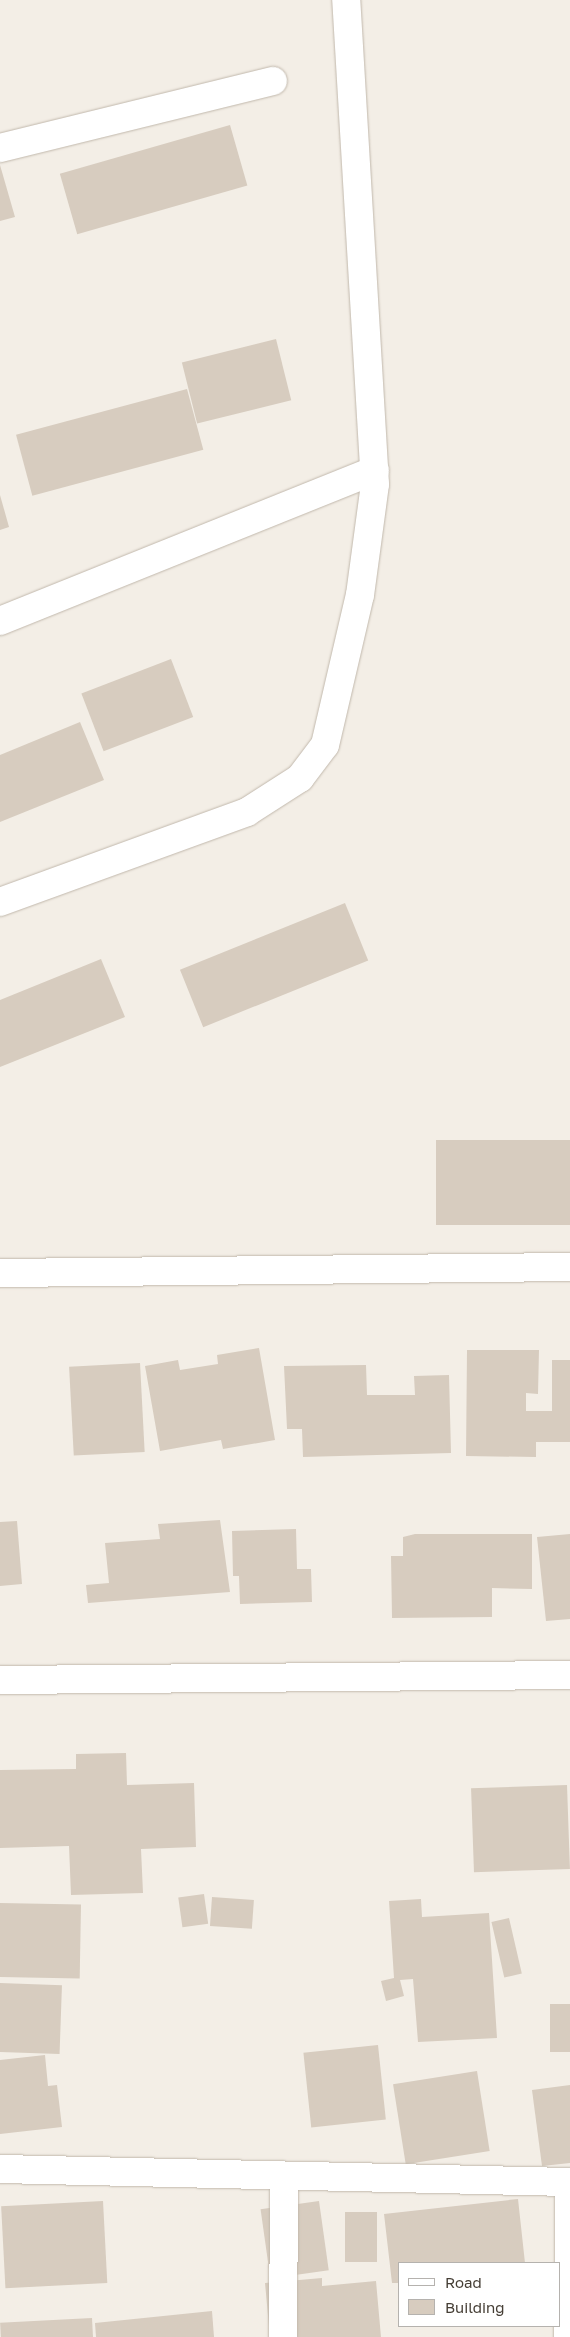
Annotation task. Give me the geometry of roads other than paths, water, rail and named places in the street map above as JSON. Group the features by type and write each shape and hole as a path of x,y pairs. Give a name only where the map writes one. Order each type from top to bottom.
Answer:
{"street":[{"path":"0,902 247,812 300,778 325,745 360,595 375,470 346,0"},
{"path":"0,148 273,81"},
{"path":"0,621 375,470"},
{"path":"0,1273 570,1266"},
{"path":"0,1680 570,1676"},
{"path":"0,2170 569,2182 568,2337"},
{"path":"283,2337 284,2176"}]}
